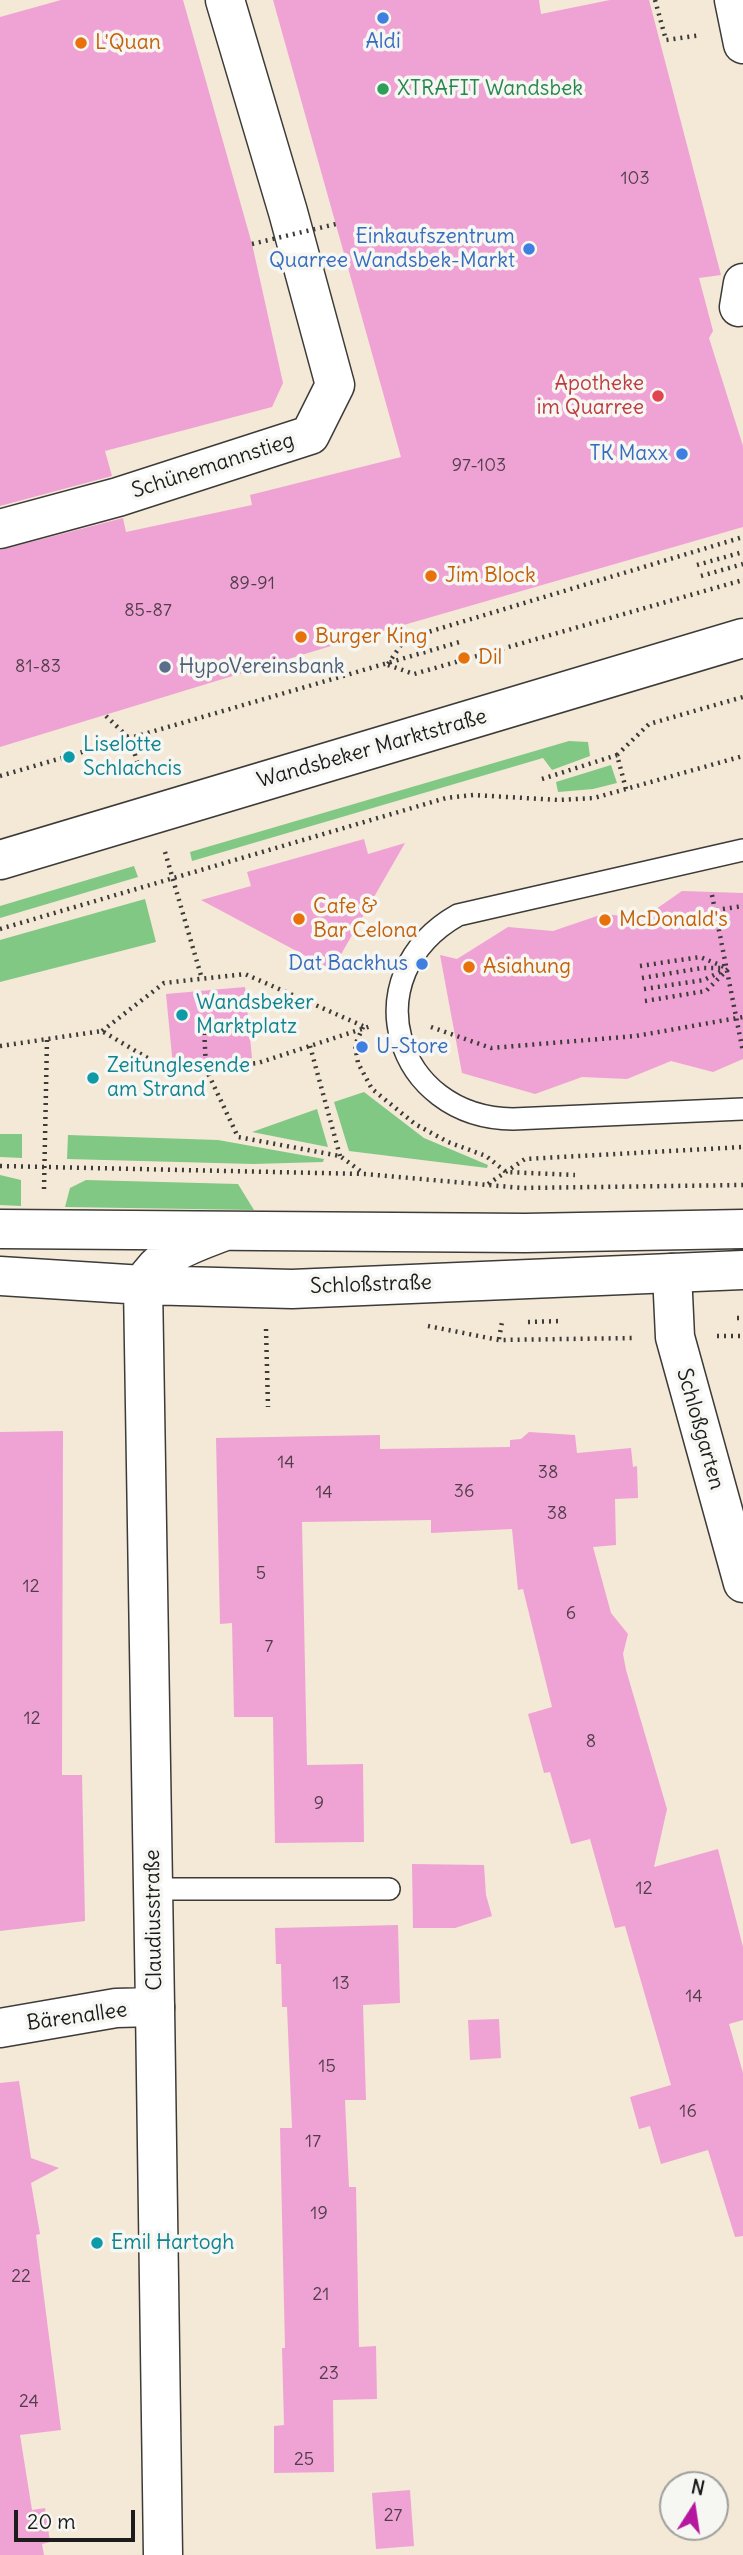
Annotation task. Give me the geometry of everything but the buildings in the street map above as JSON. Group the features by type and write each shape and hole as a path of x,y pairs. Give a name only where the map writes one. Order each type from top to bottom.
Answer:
{"street":[{"name":"Schünemannstieg","path":"0,529 118,497 310,435 335,385 261,118 225,0"},
{"path":"734,0 743,30 743,44"},
{"name":"Wandsbeker Marktstraße","path":"0,860 743,638"},
{"path":"0,1229 525,1233 743,1229"},
{"path":"90,1230 125,1260 143,1285 151,1272 173,1252 225,1231"},
{"name":"Schloßstraße","path":"0,1276 143,1285 292,1289 743,1270"},
{"name":"Schloßgarten","path":"672,1273 675,1337 743,1583"},
{"name":"Claudiusstraße","path":"143,1285 163,2555"},
{"name":"Bärenallee","path":"0,2028 116,2008 155,2007"}],"lane":[{"path":"743,850 458,915 430,933 411,958 403,976 397,1010 404,1050 419,1077 445,1101 478,1115 513,1119 743,1109"},
{"path":"154,1889 389,1889"}],"path":[{"path":"655,0 666,40 743,30"},
{"path":"252,244 336,224"},
{"path":"387,665 405,639 743,537"},
{"path":"698,565 743,552"},
{"path":"701,576 743,564"},
{"path":"387,665 414,674 743,580"},
{"path":"0,776 463,641"},
{"path":"542,779 617,755 649,724 743,697"},
{"path":"106,716 130,739 138,766"},
{"path":"617,755 626,789"},
{"path":"0,929 446,798 473,795 559,800 594,798 743,756"},
{"path":"167,859 202,979"},
{"path":"712,895 740,1016 743,1052"},
{"path":"716,911 743,906"},
{"path":"640,966 700,957 728,969"},
{"path":"642,978 702,968 728,969"},
{"path":"644,989 704,980 728,969"},
{"path":"645,1001 706,991 728,969"},
{"path":"0,1046 102,1031 164,983 246,974 364,1026 258,1063 171,1072 102,1031"},
{"path":"418,1023 491,1048 636,1035 740,1016"},
{"path":"204,1026 206,1069"},
{"path":"45,1167 47,1039"},
{"path":"310,1046 340,1156"},
{"path":"203,1048 206,1069 238,1137 340,1156 365,1174"},
{"path":"487,1185 525,1159 743,1147"},
{"path":"0,1166 365,1174 522,1188 743,1185"},
{"path":"527,1175 575,1175"},
{"path":"265,1321 268,1407"},
{"path":"520,1323 562,1321"},
{"path":"499,1340 500,1322 510,1322"},
{"path":"415,1324 499,1340 675,1337"}],"green space":[{"path":"569,741 588,742 590,756 552,770 543,758 192,861 190,852"},
{"path":"611,765 617,783 593,789 558,792 556,782"},
{"path":"134,866 138,877 0,918 0,906"},
{"path":"145,899 156,942 0,982 0,940"},
{"path":"364,1092 424,1138 488,1165 487,1168 349,1151 334,1102"},
{"path":"317,1109 328,1147 252,1132"},
{"path":"0,1134 22,1134 22,1158 0,1157"},
{"path":"68,1135 218,1140 324,1159 323,1162 253,1164 67,1159"},
{"path":"0,1175 21,1180 21,1206 0,1205"},
{"path":"86,1180 238,1184 254,1210 65,1207 70,1188"}],"place":[{"name":"Aldi","path":"383,18"},
{"name":"L'Quan","path":"81,43"},
{"name":"XTRAFIT Wandsbek","path":"383,89"},
{"name":"Einkaufszentrum Quarree Wandsbek-Markt","path":"529,249"},
{"name":"Apotheke im Quarree","path":"658,396"},
{"name":"TK Maxx","path":"682,454"},
{"name":"Jim Block","path":"431,576"},
{"name":"Burger King","path":"301,637"},
{"name":"Dil","path":"464,658"},
{"name":"HypoVereinsbank","path":"165,667"},
{"name":"Liselotte Schlachcis","path":"69,757"},
{"name":"Cafe & Bar Celona","path":"299,919"},
{"name":"McDonald's","path":"605,920"},
{"name":"Dat Backhus","path":"422,964"},
{"name":"Asiahung","path":"469,967"},
{"name":"Wandsbeker Marktplatz","path":"182,1015"},
{"name":"U-Store","path":"362,1047"},
{"name":"Zeitunglesende am Strand","path":"93,1078"},
{"name":"Emil Hartogh","path":"97,2243"}]}
